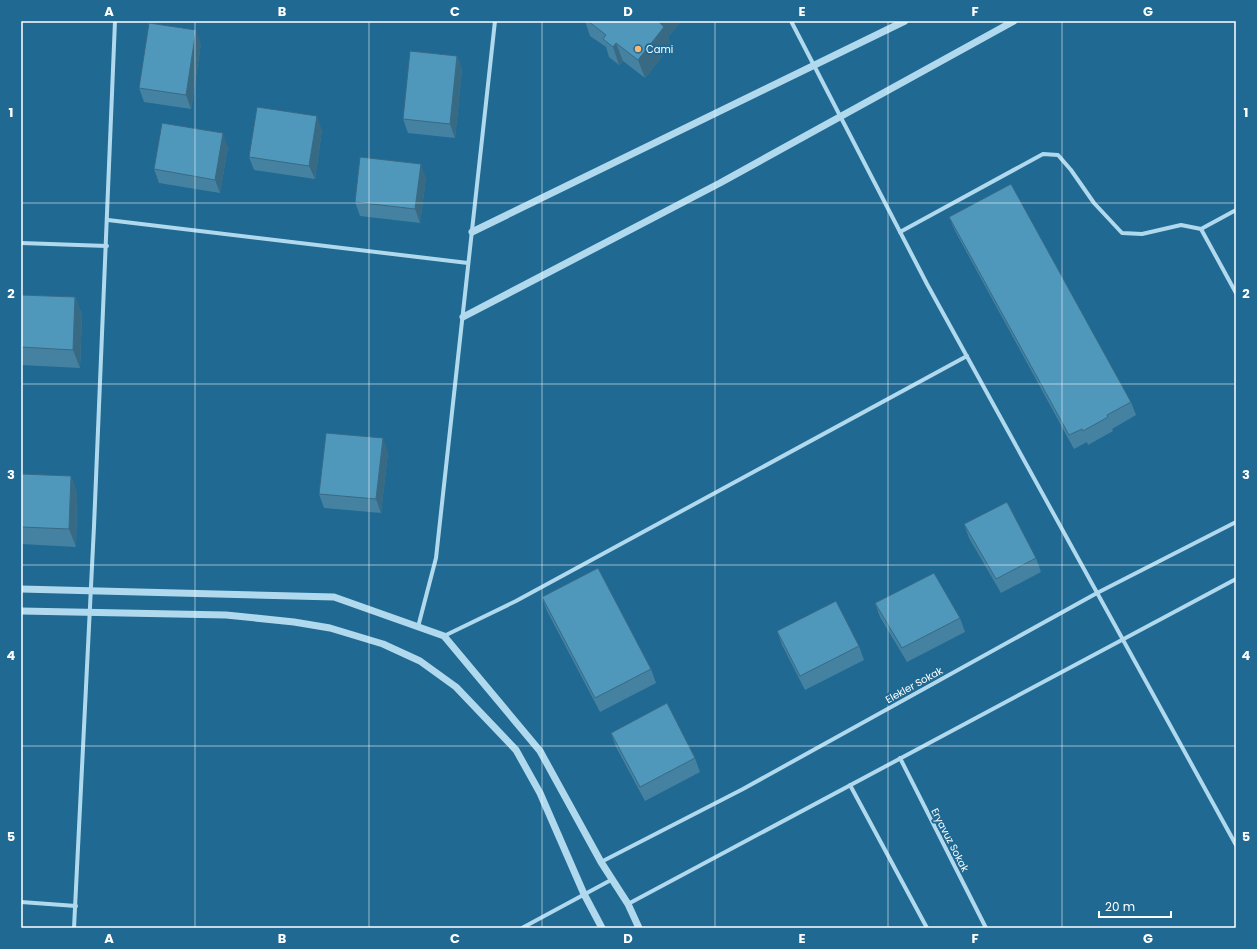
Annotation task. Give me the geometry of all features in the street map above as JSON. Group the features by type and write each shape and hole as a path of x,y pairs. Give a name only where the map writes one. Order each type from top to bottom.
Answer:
{"street":[{"path":"74,928 92,590 115,21"},
{"path":"418,627 436,558 495,21"},
{"path":"791,21 900,232 1236,845"},
{"path":"472,232 905,21"},
{"path":"463,317 720,183 1014,21"},
{"path":"900,232 1043,154 1058,155 1071,170 1094,203 1122,233 1142,234 1181,225 1201,230 1236,210"},
{"path":"108,220 468,263"},
{"path":"1201,230 1236,293"},
{"path":"21,243 107,246"},
{"path":"444,636 516,601 967,356"},
{"name":"Elekler Sokak","path":"601,862 743,789 1097,593 1236,522"},
{"path":"628,904 1236,579"},
{"path":"21,589 334,597 444,636 540,751 611,880 628,904 640,928"},
{"path":"21,610 226,615 294,622 330,628 382,644 420,660 456,687 516,750 540,793 584,894 602,928"},
{"name":"Eryavuz Sokak","path":"900,758 986,928"},
{"path":"850,785 927,928"},
{"path":"522,928 611,880"},
{"path":"21,902 76,906"}],"building":[{"path":"588,21 660,21 659,22 664,27 638,60 616,43 613,47 603,39 606,35"},
{"path":"149,23 196,30 186,95 139,88"},
{"path":"410,51 457,56 450,124 403,119"},
{"path":"257,107 317,116 309,166 249,157"},
{"path":"162,123 223,133 215,180 154,169"},
{"path":"360,157 421,164 415,209 355,202"},
{"path":"1011,184 1131,402 1107,415 1108,417 1083,431 1082,429 1069,435 949,217"},
{"path":"21,295 75,297 73,350 21,347"},
{"path":"326,433 383,438 376,499 319,494"},
{"path":"21,474 71,476 69,529 21,527"},
{"path":"1007,502 1036,558 996,579 964,524"},
{"path":"598,568 651,669 595,698 542,597"},
{"path":"934,573 960,618 902,648 875,603"},
{"path":"836,601 859,646 800,676 777,631"},
{"path":"667,703 695,758 640,787 611,733"}],"place":[{"name":"Cami","path":"638,49"}]}
